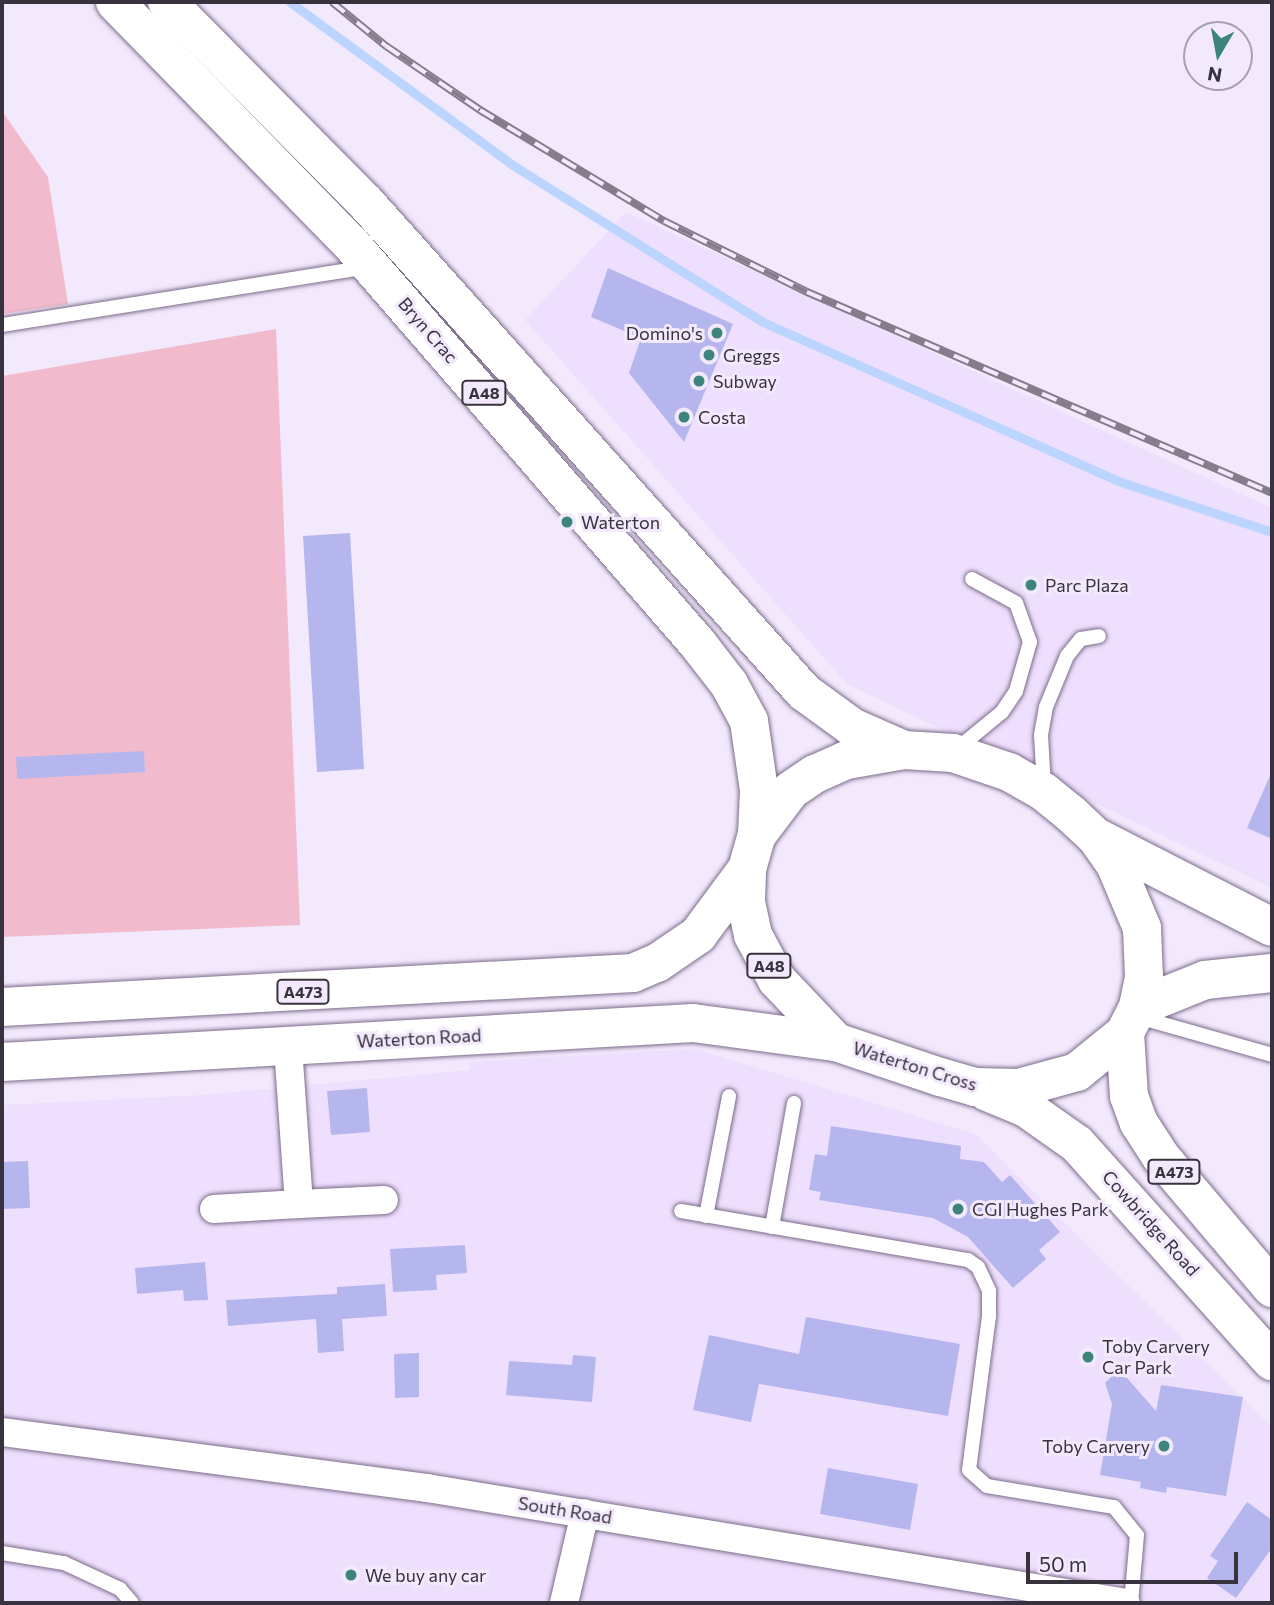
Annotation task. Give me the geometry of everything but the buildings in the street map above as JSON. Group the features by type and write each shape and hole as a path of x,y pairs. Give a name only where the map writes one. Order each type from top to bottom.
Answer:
{"main road":[{"name":"Bryn Crac","path":"115,2 372,266 647,579 729,684 749,721 755,747 752,852"},
{"name":"A48","path":"167,2 366,202 804,692 852,727 904,750"},
{"name":"A48","path":"752,852 791,790 815,774 846,761 904,750 953,752 981,760 1044,792 1096,837 1272,927"},
{"name":"A48","path":"1096,837 1129,891 1142,928 1146,958 1132,1019"},
{"name":"A473","path":"2,1007 633,972 657,963 698,935 752,852"},
{"name":"Waterton Cross","path":"752,852 746,901 762,953 777,980 836,1042 975,1087 1019,1088 1055,1081 1077,1072 1132,1019"},
{"name":"A48","path":"1132,1019 1205,980 1272,973"},
{"name":"A473","path":"1132,1019 1129,1096 1139,1124 1161,1157 1272,1288"},
{"name":"Waterton Road","path":"2,1062 694,1023 836,1042"},
{"name":"Cowbridge Road","path":"975,1087 1026,1108 1077,1144 1272,1361"}],"street":[{"path":"288,1046 299,1204"},
{"path":"214,1209 384,1200"},
{"name":"South Road","path":"2,1432 585,1513 985,1592 1128,1603"},
{"path":"564,1603 585,1513"}],"lane":[{"path":"2,325 372,266"},
{"path":"953,752 1002,712 1016,691 1030,642 1016,603 972,579"},
{"path":"1044,792 1041,735 1046,707 1067,656 1081,639 1099,636"},
{"path":"1132,1019 1272,1055"},
{"path":"706,1216 729,1096"},
{"path":"772,1227 794,1103"},
{"path":"681,1211 968,1260 978,1266 989,1292 989,1316 969,1470 987,1486 1114,1507 1137,1535 1128,1603"},
{"path":"2,1553 64,1563 120,1589 132,1603"}],"shaded area":[{"path":"2,111 48,177 68,304 2,314"},
{"name":"Parc Plaza","path":"626,212 1272,508 1272,888 847,684 525,320"},
{"path":"276,329 300,925 2,937 2,376"},
{"path":"696,1049 975,1134 1272,1427 1272,1603 2,1603 2,1105 202,1095 469,1070 470,1062"}],"waterway":[{"path":"290,2 511,164 763,322 1121,482 1272,532"}],"railway":[{"path":"332,2 386,46 480,110 664,221 807,292 1272,493"}],"place":[{"name":"Domino's","path":"717,333"},
{"name":"Greggs","path":"709,355"},
{"name":"Subway","path":"699,381"},
{"name":"Costa","path":"684,417"},
{"name":"Waterton","path":"567,522"},
{"name":"Parc Plaza","path":"1031,585"},
{"name":"CGI Hughes Park","path":"958,1209"},
{"name":"Toby Carvery Car Park","path":"1088,1357"},
{"name":"Toby Carvery","path":"1164,1446"},
{"name":"We buy any car","path":"351,1575"}]}
